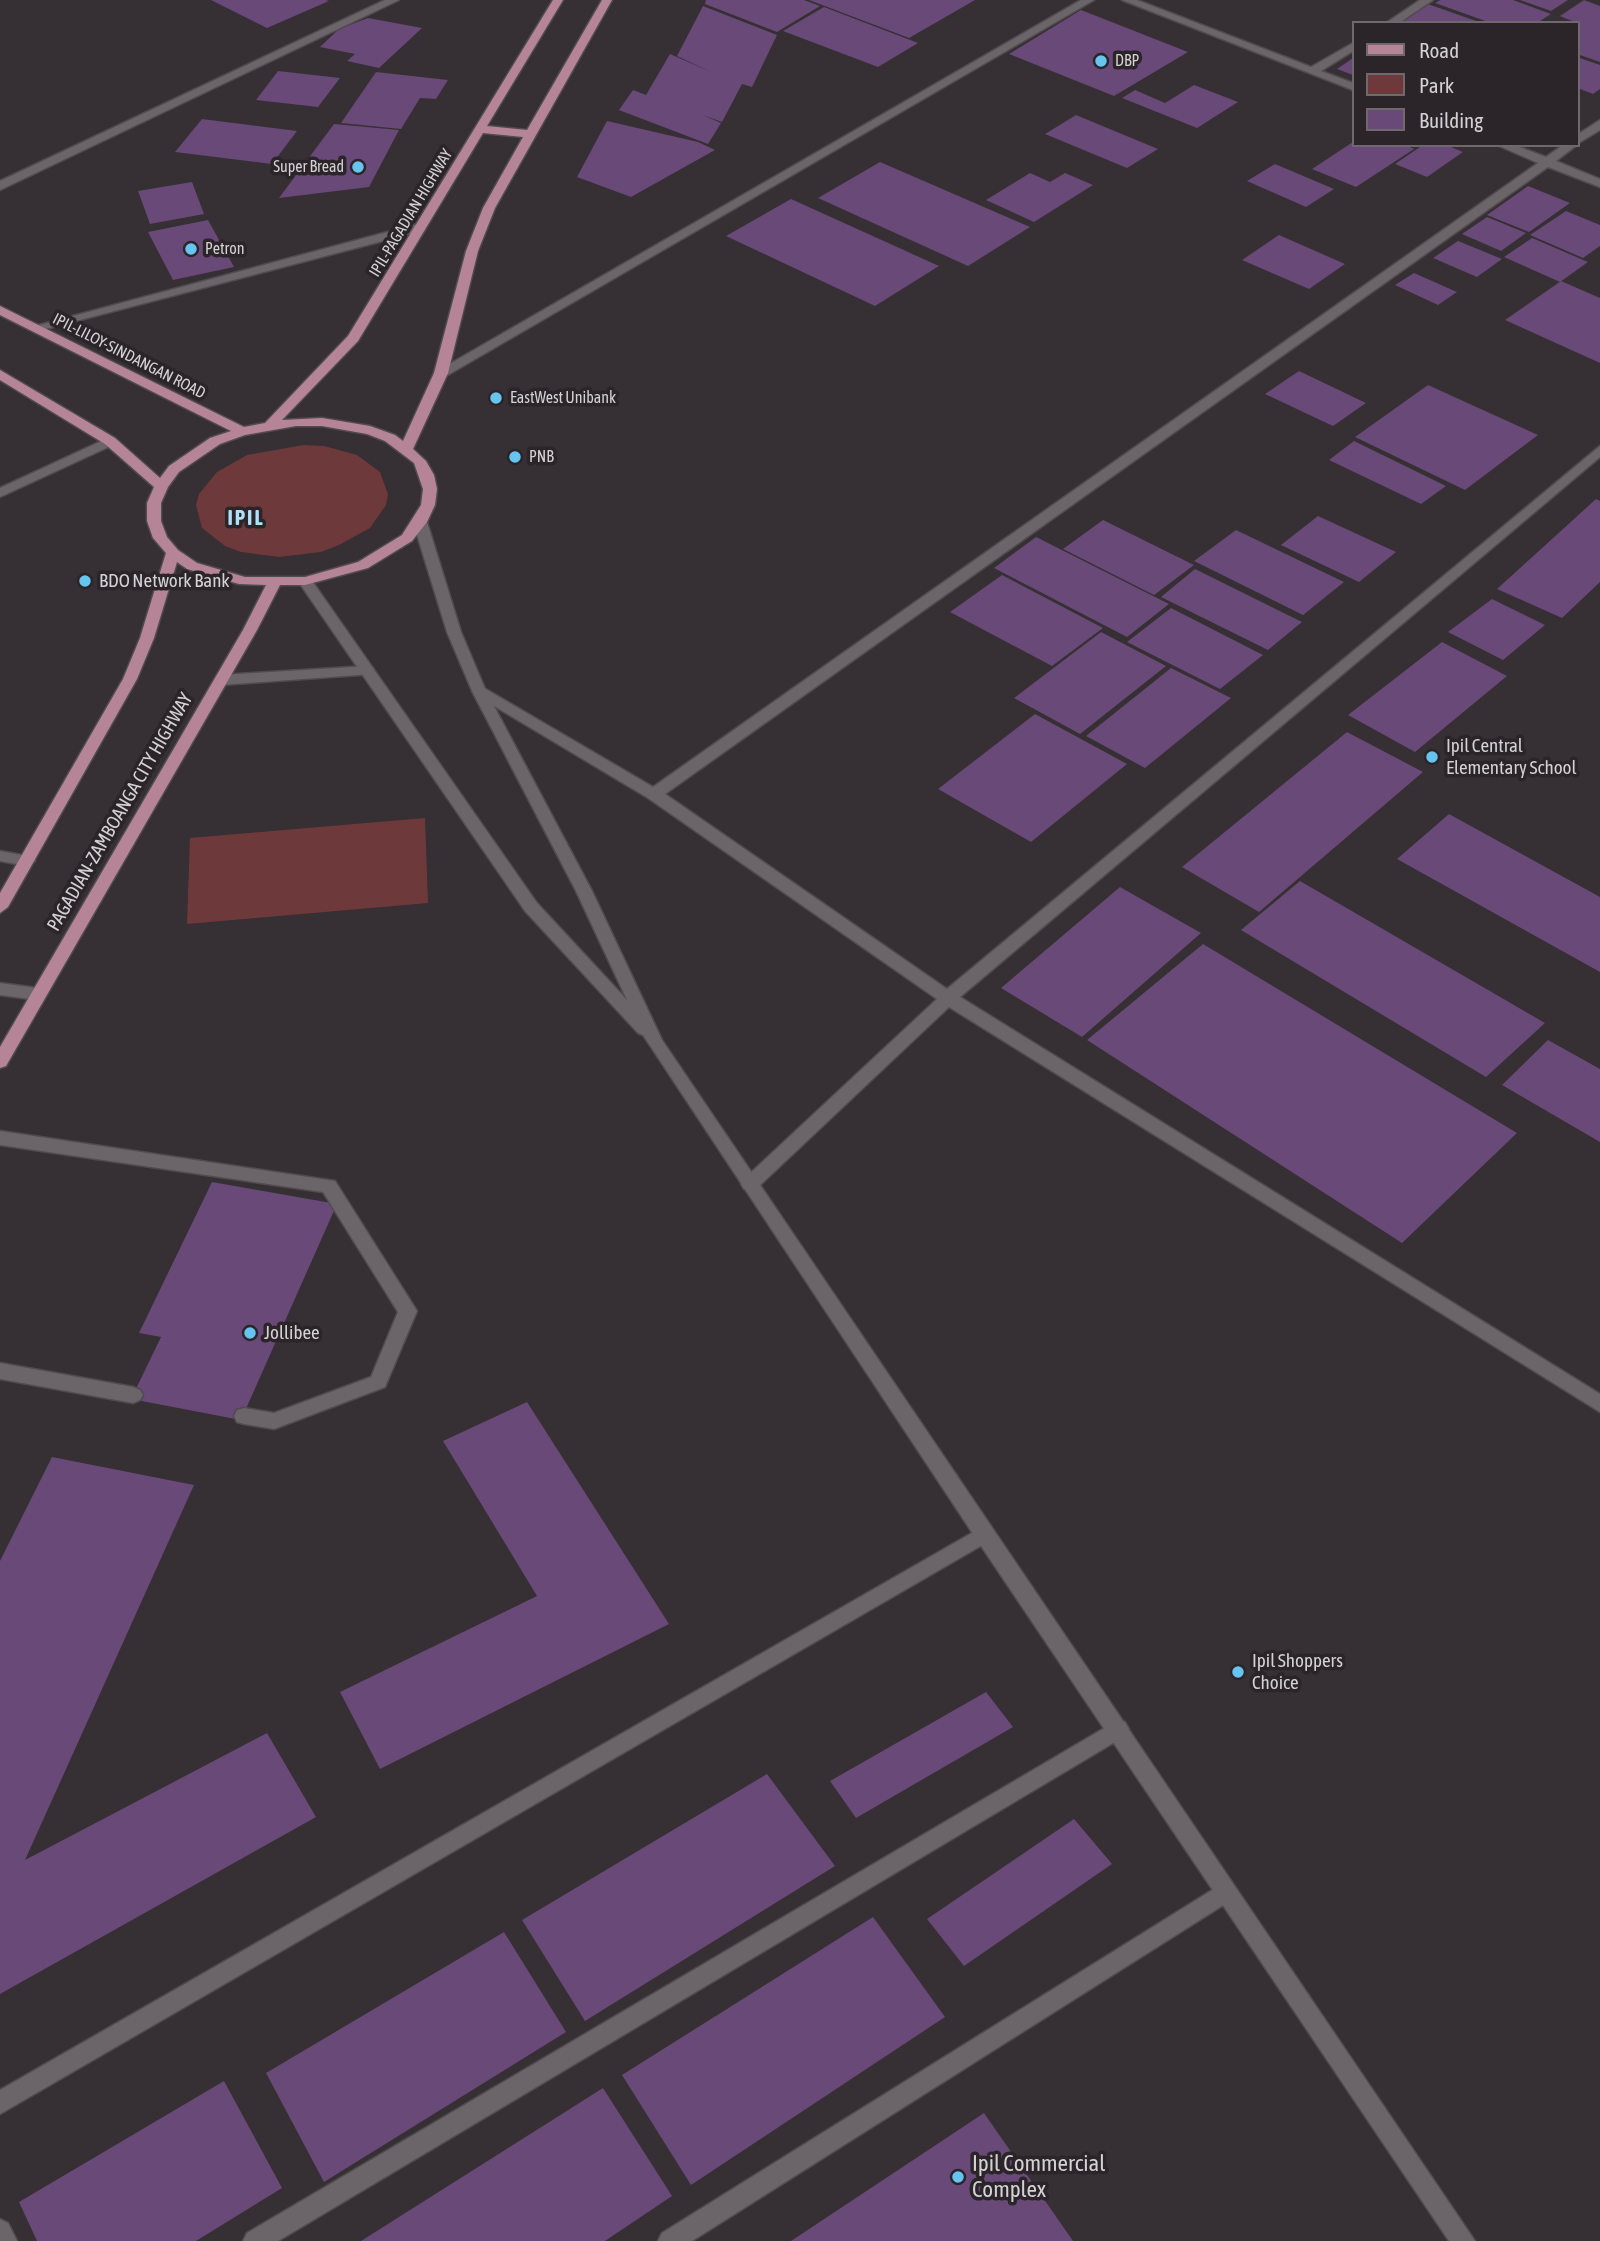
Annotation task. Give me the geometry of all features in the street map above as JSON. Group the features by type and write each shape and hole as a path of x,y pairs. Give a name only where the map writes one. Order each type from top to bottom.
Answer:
{"main road":[{"name":"IPIL-PAGADIAN HIGHWAY","path":"270,425 354,338 558,0"},
{"path":"407,449 440,373 472,251 489,208 607,0"},
{"path":"480,129 530,134"},
{"name":"IPIL-LILOY-SINDANGAN ROAD","path":"0,310 242,432"},
{"path":"0,374 110,441 160,486"},
{"path":"322,422 347,425 390,438 407,449 427,475 430,489 428,505 420,522 407,538 387,553 344,572 305,581 274,583 216,575 192,566 173,553 160,538 154,521 154,503 160,486 192,454 242,432 270,425 322,422"},
{"path":"0,907 130,679 147,638 173,553"},
{"name":"PAGADIAN-ZAMBOANGA CITY HIGHWAY","path":"0,1062 221,680 274,583"}],"street":[{"path":"0,186 394,0"},
{"path":"440,373 1089,0"},
{"path":"1127,0 1352,87"},
{"path":"1394,21 1428,0"},
{"path":"1312,71 1352,47"},
{"path":"1579,140 1600,124"},
{"path":"1508,147 1600,183"},
{"path":"654,794 1568,147"},
{"path":"34,328 421,227"},
{"path":"0,494 110,441"},
{"path":"750,1184 948,998 1600,450"},
{"path":"420,522 454,632 479,691 584,891 655,1042"},
{"path":"305,581 531,906 655,1042 1225,1892 1463,2241"},
{"path":"221,680 368,671"},
{"path":"479,691 654,794 948,998 1600,1404"},
{"path":"0,856 27,861"},
{"path":"0,989 37,995"},
{"path":"0,1138 330,1186 408,1311 379,1382 274,1421 244,1416"},
{"path":"0,1371 133,1395"},
{"path":"0,2103 984,1534"},
{"path":"256,2241 1118,1729"},
{"path":"670,2241 1225,1892"},
{"path":"0,2231 5,2241"}],"green space":[{"path":"304,445 324,446 357,455 380,472 388,494 386,505 370,528 321,552 279,557 241,552 225,546 202,528 196,505 199,494 217,472 247,455"},
{"path":"425,818 428,903 187,924 190,838"}],"building":[{"path":"211,0 326,0 329,1 267,28"},
{"path":"706,0 804,0 820,6 777,32 705,4"},
{"path":"809,0 975,0 909,38"},
{"path":"1440,0 1513,0 1551,14 1540,21 1485,21 1435,3"},
{"path":"1520,0 1568,0 1551,11"},
{"path":"1584,0 1600,6 1600,62 1579,55 1579,21 1560,16"},
{"path":"1425,3 1476,21 1397,21"},
{"path":"703,6 777,35 752,87 742,84 722,122 703,115 721,123 708,144 619,110 633,90 646,95 670,54 711,72 677,56"},
{"path":"824,7 918,43 878,67 783,31"},
{"path":"1081,10 1188,52 1114,96 1009,54"},
{"path":"368,18 422,28 379,68 347,61 355,54 320,47 339,29"},
{"path":"1579,58 1600,65 1600,89 1593,94 1580,89"},
{"path":"1352,59 1352,75 1337,69"},
{"path":"278,71 340,78 318,107 256,100"},
{"path":"376,72 448,80 436,99 420,98 401,129 341,123"},
{"path":"1194,85 1238,102 1197,128 1122,98 1135,90 1165,103"},
{"path":"1076,115 1158,149 1127,168 1045,134"},
{"path":"202,119 297,131 272,164 175,152"},
{"path":"607,121 698,142 715,150 631,197 577,177"},
{"path":"334,124 399,130 369,187 279,198"},
{"path":"1352,143 1352,147 1414,149 1356,187 1312,169"},
{"path":"1420,147 1451,147 1463,152 1427,177 1395,164"},
{"path":"880,162 1030,227 968,266 818,198"},
{"path":"1275,164 1334,189 1306,207 1247,181"},
{"path":"1030,173 1050,182 1065,173 1093,185 1034,222 986,200"},
{"path":"192,182 204,214 150,224 138,191"},
{"path":"1528,186 1570,203 1529,232 1487,215"},
{"path":"791,199 939,266 875,306 726,236"},
{"path":"1566,211 1600,225 1600,246 1583,258 1530,235"},
{"path":"1487,217 1526,233 1501,251 1462,234"},
{"name":"Petron","path":"208,220 234,267 173,280 148,232"},
{"path":"1279,235 1345,264 1309,289 1242,260"},
{"path":"1532,238 1588,262 1560,282 1504,257"},
{"path":"1458,241 1502,259 1477,277 1433,258"},
{"path":"1414,273 1457,292 1438,305 1395,285"},
{"path":"1561,281 1600,298 1600,363 1505,320"},
{"path":"1299,371 1366,403 1333,426 1265,394"},
{"path":"1428,385 1538,435 1465,490 1355,437"},
{"path":"1354,441 1446,486 1421,504 1329,460"},
{"path":"1596,499 1600,501 1600,582 1562,618 1497,589"},
{"path":"1318,516 1396,552 1359,582 1281,545"},
{"path":"1103,520 1194,565 1154,595 1063,549"},
{"path":"1236,530 1344,582 1303,615 1194,561"},
{"path":"1036,537 1169,604 1127,637 994,568"},
{"path":"1195,569 1302,622 1268,650 1161,597"},
{"path":"1002,575 1103,628 1052,666 950,612"},
{"path":"1492,599 1545,625 1503,660 1448,632"},
{"path":"1171,608 1263,655 1220,689 1127,642"},
{"path":"1101,632 1166,666 1080,734 1014,698"},
{"path":"1442,642 1507,676 1415,752 1348,715"},
{"path":"1171,668 1231,698 1145,768 1086,736"},
{"path":"1035,714 1127,764 1031,842 938,789"},
{"path":"1347,732 1423,772 1259,912 1182,867"},
{"path":"1449,814 1600,897 1600,972 1397,859"},
{"path":"1300,881 1545,1023 1486,1077 1241,930"},
{"path":"1120,887 1201,933 1082,1037 1001,988"},
{"path":"1203,944 1517,1133 1402,1243 1087,1040"},
{"path":"1548,1040 1600,1069 1600,1142 1502,1085"},
{"path":"212,1182 337,1204 241,1420 131,1399 161,1337 139,1333"},
{"path":"527,1402 669,1624 380,1769 340,1692 537,1596 443,1441"},
{"path":"52,1457 194,1485 25,1860 267,1733 316,1817 0,1994 0,1561"},
{"path":"986,1692 1013,1727 856,1818 830,1781"},
{"path":"767,1774 835,1866 585,2021 522,1920"},
{"path":"1074,1819 1112,1864 964,1966 927,1919"},
{"path":"873,1917 945,2017 691,2185 622,2075"},
{"path":"504,1932 566,2032 324,2182 266,2073"},
{"path":"224,2081 282,2188 196,2241 37,2241 19,2202"},
{"path":"603,2088 672,2196 605,2241 361,2241"},
{"name":"Ipil Commercial Complex","path":"984,2113 1073,2241 791,2241"}],"place":[{"name":"DBP","path":"1101,61"},
{"name":"Super Bread","path":"358,167"},
{"name":"Petron","path":"191,249"},
{"name":"EastWest Unibank","path":"496,398"},
{"name":"PNB","path":"515,457"},
{"name":"BDO Network Bank","path":"85,581"},
{"name":"Ipil Central Elementary School","path":"1432,757"},
{"name":"Jollibee","path":"250,1333"},
{"name":"Ipil Shoppers Choice","path":"1238,1672"},
{"name":"Ipil Commercial Complex","path":"958,2177"}],"district":[{"name":"IPIL","path":"246,518"}]}
